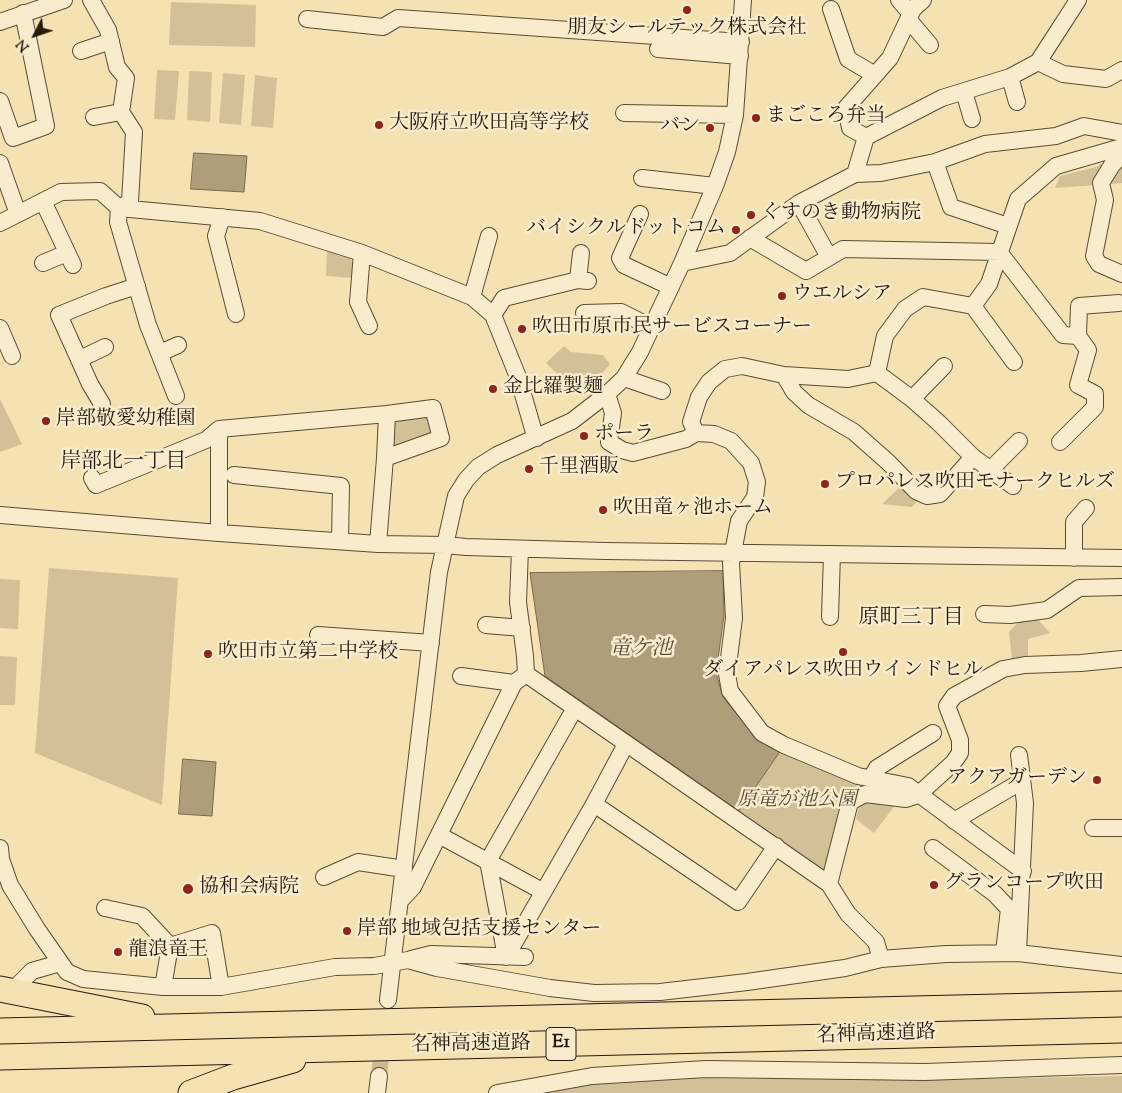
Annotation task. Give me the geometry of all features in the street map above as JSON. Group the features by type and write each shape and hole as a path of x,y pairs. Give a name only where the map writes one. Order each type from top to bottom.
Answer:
{"highway":[{"path":"6,990 194,1027"},
{"name":"名神高速道路","path":"0,1031 1122,1004"},
{"name":"名神高速道路","path":"0,1057 1122,1030"},
{"path":"191,1093 233,1076 289,1060 695,1041"}],"street":[{"path":"0,22 64,0"},
{"path":"91,0 108,30 117,67 126,78 121,112 134,132 130,202 120,208"},
{"path":"388,1000 439,572 456,496 466,480 478,467 497,455 572,421 607,394 624,378 640,352 682,263 715,186 727,152 735,115 742,0"},
{"path":"899,0 930,45"},
{"path":"866,137 850,128 846,108 890,58 910,16 923,0"},
{"path":"855,174 866,137 942,98 1010,77 1038,62 1078,0"},
{"path":"831,10 848,59 875,75"},
{"path":"0,101 13,138 46,126 23,14"},
{"path":"307,20 383,27 398,18 740,49"},
{"path":"81,50 111,41"},
{"path":"658,49 740,49"},
{"path":"1038,62 1063,74 1106,79 1122,70"},
{"path":"1010,77 1017,102"},
{"path":"964,92 972,119"},
{"path":"94,116 121,112"},
{"path":"624,113 735,115"},
{"path":"682,263 730,252 799,203 855,174 882,173 935,162 985,144 1050,137 1084,126 1122,133"},
{"path":"973,306 989,284 998,252 1018,199 1056,166 1122,147"},
{"path":"1122,152 1101,183 1105,200 1094,256 1098,264 1122,274"},
{"path":"935,162 951,207 1008,226"},
{"path":"0,163 18,214"},
{"path":"642,178 715,186"},
{"path":"0,224 61,192 100,191 120,208 260,221 362,253 472,297 493,315 518,377 533,429 538,438"},
{"path":"43,202 70,259 43,263"},
{"path":"799,203 829,257"},
{"path":"120,208 118,222 148,324 176,396"},
{"path":"640,214 620,258 624,265 671,287"},
{"path":"222,217 216,236 236,314"},
{"path":"472,297 489,236"},
{"path":"750,238 806,270 843,249 998,252"},
{"path":"998,252 1063,335 1078,336"},
{"path":"362,253 358,302 369,326"},
{"path":"493,315 504,298 583,281 581,253"},
{"path":"102,404 90,384 59,316 106,296 137,286"},
{"path":"877,373 885,336 905,309 923,297 973,306 1014,362"},
{"path":"1060,442 1095,407 1095,394 1078,385 1088,350 1078,336 1078,306 1119,303"},
{"path":"584,313 620,312 651,328"},
{"path":"1,332 12,356"},
{"path":"160,353 178,345"},
{"path":"80,359 105,347"},
{"path":"696,433 691,422 699,397 709,382 725,369 742,366 784,375 848,379 877,373 939,422 973,457 1013,486"},
{"path":"912,399 944,366"},
{"path":"784,375 794,392 808,405 854,432 889,462 916,491 928,496 940,494 973,457"},
{"path":"624,378 662,391"},
{"path":"607,394 613,413 610,442 622,450 633,453 686,439 696,433 714,434 731,441 751,463 757,482 755,497 739,521 731,563 734,618 727,674 730,691 762,733 784,745 858,776 908,786 1022,871"},
{"path":"92,478 96,485 206,440 219,429 433,408 441,438 385,458"},
{"path":"378,544 387,414"},
{"path":"219,429 219,533"},
{"path":"991,469 1019,441"},
{"path":"234,475 341,486 340,541"},
{"path":"1074,558 1074,522 1087,507"},
{"path":"0,515 378,544 520,549 1122,558"},
{"path":"400,901 413,887 520,679 522,628 518,602 520,549"},
{"path":"830,617 832,554"},
{"path":"984,614 1010,614 1047,610 1079,588 1122,587"},
{"path":"486,625 522,628"},
{"path":"318,635 431,643"},
{"path":"829,884 850,802 865,794 906,799 918,795 953,763 960,753 960,740 947,706 954,696 1003,669 1025,665 1122,659"},
{"path":"461,676 520,679 575,708 829,884 848,914 876,942 881,959"},
{"path":"506,957 488,861 575,708"},
{"path":"871,778 877,768 902,744 933,733"},
{"path":"506,957 542,891 594,804 626,744"},
{"path":"1011,952 1022,871 1032,830 1025,803 1019,756"},
{"path":"954,821 1022,781"},
{"path":"594,804 738,902 776,846"},
{"path":"1093,828 1122,828"},
{"path":"439,835 542,891"},
{"path":"933,848 995,894 1009,908 1011,952"},
{"path":"0,855 10,885 37,929 67,972 83,979 163,987 221,987 334,968 374,966 431,954 525,957"},
{"path":"324,877 358,862 404,869"},
{"path":"105,908 142,916 170,946"},
{"path":"170,946 212,933 221,987"},
{"path":"163,987 170,946"},
{"path":"408,960 437,968 550,988 604,992 660,992 845,968 881,959 946,954 1011,952 1122,965"},
{"path":"6,990 32,971 60,963"},
{"path":"497,1093 592,1076 706,1070 925,1072 1122,1065"},
{"path":"377,1093 379,1076"}],"green space":[{"path":"171,2 256,5 255,47 169,45"},
{"path":"157,70 179,71 175,120 154,119"},
{"path":"189,71 212,72 210,122 187,120"},
{"path":"223,73 245,75 241,125 219,123"},
{"path":"255,75 277,78 273,128 251,126"},
{"path":"1122,153 1122,183 1055,188 1060,176 1096,167"},
{"path":"327,249 349,256 353,263 354,278 326,276"},
{"path":"564,346 571,352 603,355 610,364 593,384 579,395 546,363"},
{"path":"0,399 22,444 0,452"},
{"path":"425,414 431,417 434,429 431,436 397,447 393,444 395,420"},
{"path":"902,485 919,499 912,507 882,504"},
{"path":"49,568 178,578 162,805 35,753"},
{"path":"0,579 20,580 18,629 0,628"},
{"path":"1035,616 1050,633 1028,639 1028,658 1012,660 1009,632 1022,618"},
{"path":"0,656 17,657 15,705 0,705"},
{"name":"原竜が池公園","path":"781,750 859,784 844,798 826,873 739,811"},
{"path":"863,804 896,804 874,833 856,819 858,810"},
{"path":"1122,1076 1122,1093 544,1093 593,1084 706,1078 929,1080"}],"water":[{"path":"194,153 247,156 244,192 191,189"},
{"name":"竜ケ池","path":"723,571 724,616 716,673 723,697 753,734 781,750 739,811 545,676 530,573"},
{"path":"183,759 216,762 212,816 179,814"}],"tunnel":[{"path":"379,1076 383,1039"}],"place":[{"name":"朋友シールテック株式会社","path":"687,10"},
{"name":"まごころ弁当","path":"756,118"},
{"name":"大阪府立吹田高等学校","path":"379,125"},
{"name":"バン","path":"710,128"},
{"name":"くすのき動物病院","path":"751,215"},
{"name":"バイシクルドットコム","path":"736,230"},
{"name":"ウエルシア","path":"782,296"},
{"name":"吹田市原市民サービスコーナー","path":"522,329"},
{"name":"金比羅製麺","path":"493,389"},
{"name":"岸部敬愛幼稚園","path":"46,421"},
{"name":"ポーラ","path":"584,436"},
{"name":"千里酒販","path":"529,469"},
{"name":"プロパレス吹田モナークヒルズ","path":"825,484"},
{"name":"吹田竜ヶ池ホーム","path":"603,510"},
{"name":"ダイアパレス吹田ウインドヒル","path":"843,652"},
{"name":"吹田市立第二中学校","path":"208,654"},
{"name":"アクアガーデン","path":"1097,780"},
{"name":"グランコープ吹田","path":"934,885"},
{"name":"協和会病院","path":"188,889"},
{"name":"岸部 地域包括支援センター","path":"347,931"},
{"name":"龍浪竜王","path":"118,952"}],"district":[{"name":"岸部北一丁目","path":"123,463"},
{"name":"原町三丁目","path":"911,619"}]}
